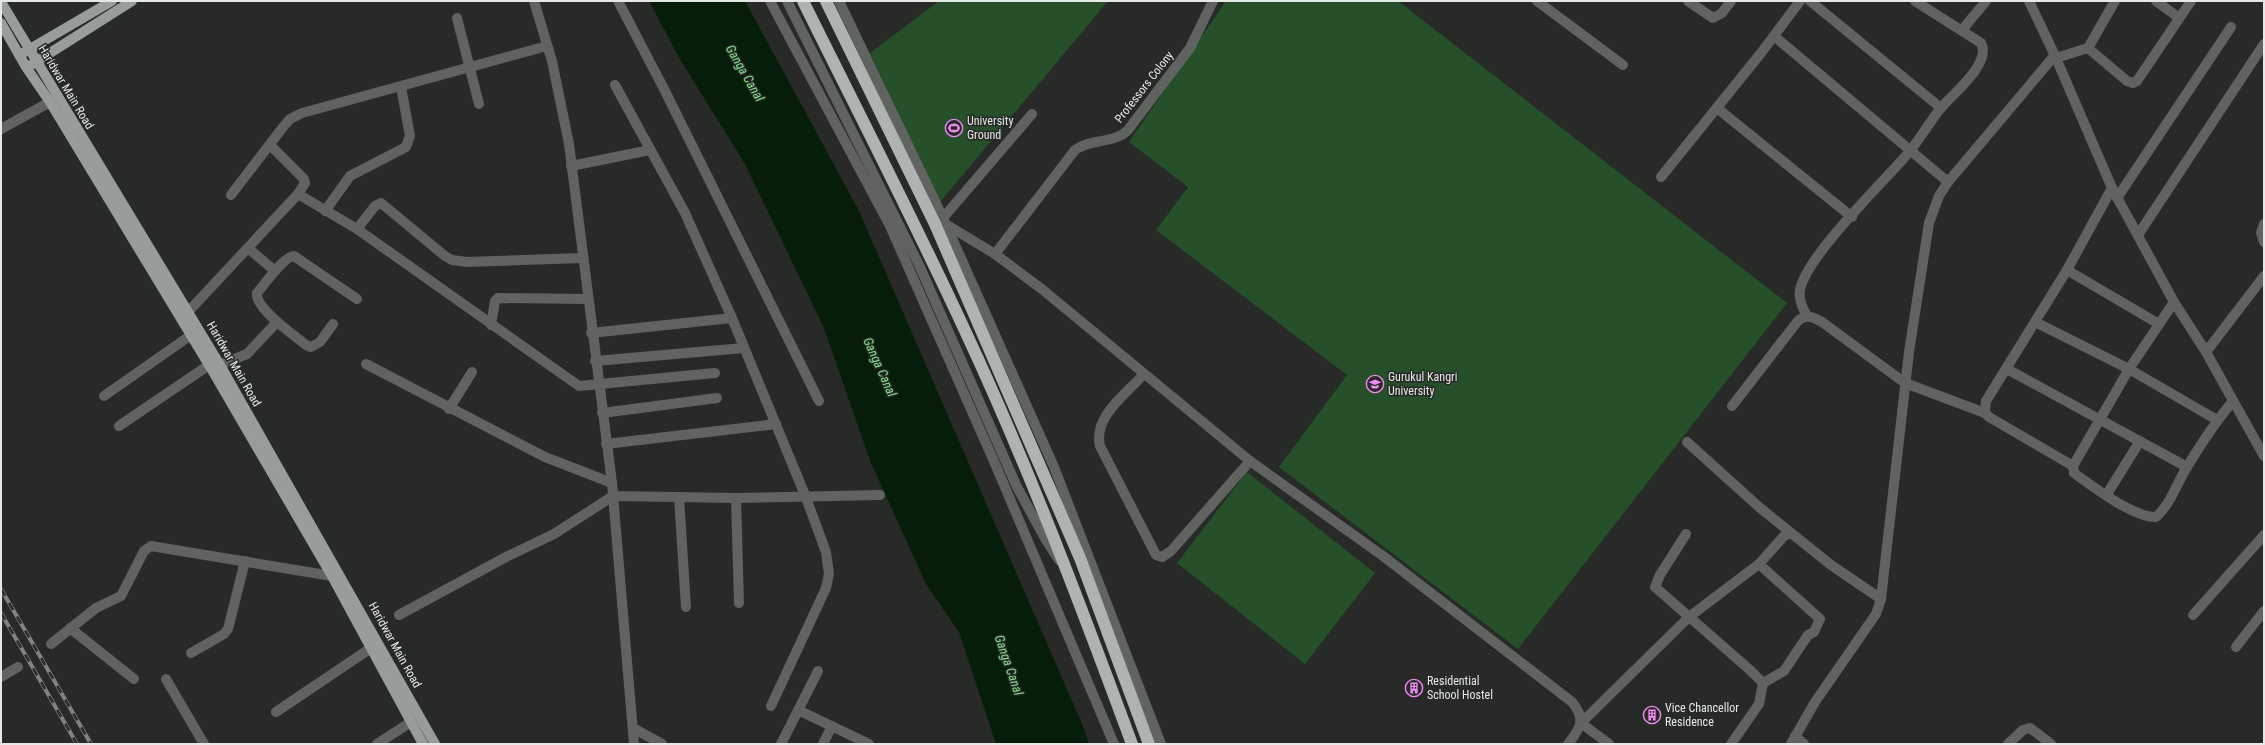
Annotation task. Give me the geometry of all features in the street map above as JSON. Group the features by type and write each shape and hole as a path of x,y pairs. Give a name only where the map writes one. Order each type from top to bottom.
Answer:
{"highway":[{"path":"803,1 967,335 1028,473 1068,573 1132,744"},
{"path":"826,1 938,231 1080,558 1150,744"}],"main road":[{"path":"19,56 112,1"},
{"path":"26,67 132,1"},
{"name":"Haridwar Main Road","path":"1,2 191,335 332,576 423,744"},
{"name":"Haridwar Main Road","path":"1,23 26,67 188,312 220,365 435,744"}],"street":[{"path":"534,1 552,61 564,115 571,166 595,361 612,483 634,744"},
{"path":"618,1 819,401"},
{"path":"770,1 890,226 994,459 1114,744"},
{"path":"787,1 920,267 1017,487 1046,540 1068,573"},
{"path":"839,1 945,222 1054,467 1161,744"},
{"name":"Professors Colony","path":"995,254 1075,150 1088,143 1117,138 1128,130 1179,65 1198,36 1212,1"},
{"path":"1537,1 1622,65"},
{"path":"1688,1 1713,18 1722,13 1731,1"},
{"path":"1661,177 1774,36 1800,1"},
{"path":"1810,1 1941,108"},
{"path":"1807,316 1800,298 1802,284 1813,264 1911,150 1941,108 1970,76 1983,56 1983,48 1981,43 1915,1"},
{"path":"1962,30 1986,1"},
{"path":"2029,1 2056,57 2117,198 2174,302 2206,352 2264,456"},
{"path":"2156,1 2178,17"},
{"path":"2088,48 2127,81 2133,83 2137,81 2178,17 2191,1"},
{"path":"1804,744 1793,740 1814,702 1866,631 1876,614 1882,599 1905,383 1929,223 1939,196 1948,182 2056,57 2088,48 2113,2"},
{"path":"457,18 479,104"},
{"path":"2117,198 2231,27"},
{"path":"1774,36 1948,182"},
{"path":"2138,235 2264,44"},
{"path":"231,195 290,119 302,113 547,46"},
{"path":"615,85 685,213 732,318 805,495 826,552 829,574 826,588 771,706"},
{"path":"325,210 350,176 406,147 409,143 410,136 401,86"},
{"path":"1,129 50,102"},
{"path":"1717,108 1852,217"},
{"path":"945,222 1032,114"},
{"path":"188,312 298,194 305,183 304,179 270,145"},
{"path":"571,166 650,150"},
{"path":"1985,413 1986,401 2067,270 2112,188"},
{"path":"298,194 357,229 572,383 587,387 598,384 715,373"},
{"path":"357,229 374,206 381,203 452,260 467,262 582,258"},
{"path":"945,222 995,254 1043,290 1143,375 1250,461 1383,556 1572,702 1579,711 1581,723 1609,744"},
{"path":"2264,224 2261,232 2264,242"},
{"path":"248,248 276,271"},
{"path":"333,324 320,342 311,347 277,322 259,304 257,293 290,257 298,258 357,299"},
{"path":"2067,270 2159,324"},
{"path":"2206,352 2264,276"},
{"path":"491,325 495,301 498,298 587,299"},
{"path":"2174,302 2129,369 2099,418 2073,466 2074,473 2145,516 2156,517 2163,509 2187,467 2217,420 2233,401"},
{"path":"1732,406 1797,322 1801,318 1807,316 1822,322 1905,383 1985,413 2073,466"},
{"path":"592,333 732,318"},
{"path":"220,365 247,354 277,322"},
{"path":"2035,322 2129,369 2217,420"},
{"path":"104,396 191,335"},
{"path":"595,361 744,348"},
{"path":"366,364 450,409 545,457 612,483"},
{"path":"119,426 209,365"},
{"path":"2007,369 2187,467"},
{"path":"450,409 472,372"},
{"path":"1143,375 1103,420 1098,437 1100,446 1156,556 1162,557 1171,551 1250,461"},
{"path":"602,413 717,398"},
{"path":"606,444 776,424"},
{"path":"2107,494 2140,441"},
{"path":"1687,442 1759,507 1791,533 1831,565 1882,599"},
{"path":"399,615 506,557 554,534 613,496 736,498 805,495 880,496"},
{"path":"679,497 686,607"},
{"path":"736,498 739,603"},
{"path":"1568,744 1578,732 1581,723 1689,617 1759,564 1784,536 1791,533"},
{"path":"1686,534 1655,583 1660,593 1750,670 1763,683"},
{"path":"2193,615 2264,535"},
{"path":"51,644 96,608 121,596 144,552 151,546 332,576"},
{"path":"191,653 224,634 228,629 245,561"},
{"path":"1731,744 1759,704 1763,683 1784,671 1808,636 1814,632 1820,619 1759,564"},
{"path":"2236,647 2264,611"},
{"path":"70,628 134,679"},
{"path":"276,712 371,648"},
{"path":"1,677 18,667"},
{"path":"781,744 818,671"},
{"path":"166,679 204,744"},
{"path":"798,710 869,744"},
{"path":"377,744 411,722"},
{"path":"823,744 832,726"},
{"path":"633,728 662,744"},
{"path":"2008,744 2023,730 2030,728 2051,744"}],"green space":[{"name":"University Ground","path":"939,1 1108,1 940,202 870,53"},
{"path":"1226,1 1398,1 1787,303 1518,649 1279,467 1347,375 1156,230 1188,187 1129,142"},
{"path":"1247,472 1375,573 1305,664 1177,563"}],"water":[{"name":"Ganga Canal","path":"649,1 745,1 859,211 1082,724 1089,744 996,744 959,632 926,584 871,463 823,326 745,164 681,61"}],"railway":[{"path":"1,589 91,744"},
{"path":"1,613 77,744"}],"place":[{"name":"University Ground","path":"954,128"},
{"name":"Gurukul Kangri University","path":"1375,384"},
{"name":"Residential School Hostel","path":"1414,688"},
{"name":"Vice Chancellor Residence","path":"1652,715"}]}
